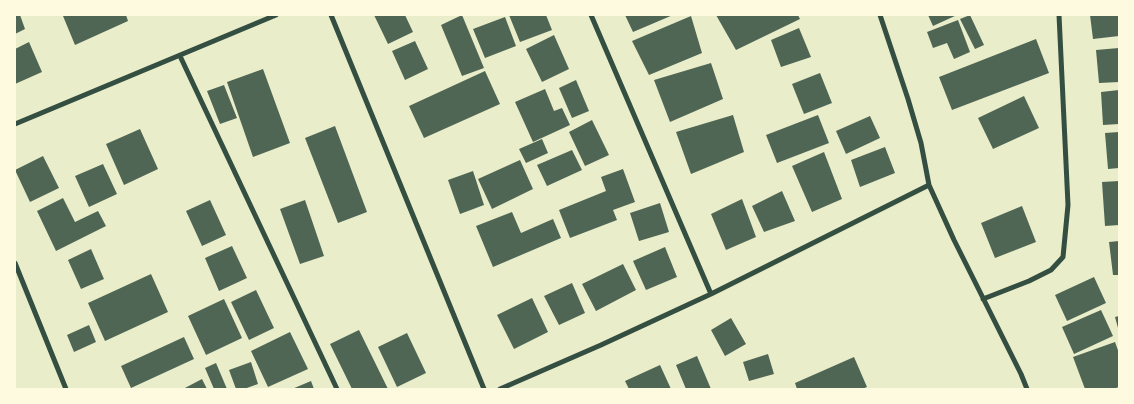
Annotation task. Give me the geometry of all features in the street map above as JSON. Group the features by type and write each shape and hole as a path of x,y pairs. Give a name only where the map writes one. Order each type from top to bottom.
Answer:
{"street":[{"path":"15,124 276,15"},
{"path":"331,15 484,389"},
{"path":"591,15 711,294"},
{"path":"880,15 921,143 929,185 954,240 1021,374 1026,389"},
{"path":"983,299 1051,270 1062,257 1068,205 1058,15"},
{"path":"180,56 337,389"},
{"path":"500,389 711,294 929,185"},
{"path":"15,262 66,389"}],"building":[{"path":"15,15 20,15 25,29 15,34"},
{"path":"126,15 128,21 75,45 63,16"},
{"path":"374,15 405,15 413,32 388,44"},
{"path":"462,15 484,68 462,76 441,25"},
{"path":"509,15 546,15 552,30 520,42"},
{"path":"625,15 673,15 633,32"},
{"path":"716,15 798,15 800,19 736,50"},
{"path":"928,15 957,15 933,26"},
{"path":"970,15 984,45 975,49 960,19"},
{"path":"1090,15 1119,15 1119,36 1093,39"},
{"path":"691,16 702,53 649,75 632,41"},
{"path":"505,17 516,46 485,58 473,29"},
{"path":"958,20 970,52 954,59 947,43 933,48 927,32"},
{"path":"799,28 811,57 781,67 771,40"},
{"path":"554,35 569,69 542,82 526,49"},
{"path":"1036,39 1049,73 952,110 939,77"},
{"path":"415,41 428,69 405,80 392,51"},
{"path":"29,42 42,72 15,84 15,49"},
{"path":"1119,48 1119,82 1099,83 1096,50"},
{"path":"711,63 723,99 670,122 654,80"},
{"path":"263,69 290,143 253,157 227,82"},
{"path":"485,71 500,104 424,138 409,106"},
{"path":"820,73 832,103 804,114 792,84"},
{"path":"576,80 589,111 572,118 559,88"},
{"path":"224,85 237,118 220,124 207,91"},
{"path":"545,89 554,111 562,108 570,125 533,142 515,102"},
{"path":"1119,90 1119,124 1103,125 1101,92"},
{"path":"1024,96 1039,128 993,149 978,118"},
{"path":"733,115 744,152 691,174 676,132"},
{"path":"818,115 829,143 777,163 766,135"},
{"path":"870,116 880,138 846,154 836,131"},
{"path":"592,120 609,155 585,166 569,132"},
{"path":"335,126 367,212 338,223 305,138"},
{"path":"140,129 158,169 124,185 106,144"},
{"path":"1119,132 1119,168 1108,169 1105,133"},
{"path":"542,139 548,153 526,163 519,149"},
{"path":"885,147 895,173 860,187 851,160"},
{"path":"572,150 582,170 547,186 537,165"},
{"path":"824,152 842,199 812,212 792,166"},
{"path":"43,156 59,188 30,202 15,170"},
{"path":"520,160 533,189 492,209 478,179"},
{"path":"103,164 117,194 89,207 75,176"},
{"path":"623,169 635,202 613,210 617,220 570,238 559,210 606,191 601,177"},
{"path":"473,171 484,205 460,214 448,180"},
{"path":"1119,181 1119,225 1105,226 1102,182"},
{"path":"782,191 795,221 764,232 752,206"},
{"path":"63,198 75,222 98,211 106,226 56,251 37,211"},
{"path":"742,199 756,237 726,250 711,214"},
{"path":"210,200 226,235 202,246 186,211"},
{"path":"305,200 324,256 300,264 280,209"},
{"path":"660,203 669,232 639,241 630,213"},
{"path":"1022,206 1036,242 995,258 981,223"},
{"path":"512,212 521,233 553,219 561,238 493,267 476,226"},
{"path":"1119,241 1119,275 1113,275 1109,242"},
{"path":"232,246 247,278 219,291 205,258"},
{"path":"665,247 677,277 646,290 633,261"},
{"path":"91,249 104,279 81,289 68,260"},
{"path":"623,264 636,290 596,311 582,284"},
{"path":"151,274 168,312 105,341 88,303"},
{"path":"1094,277 1106,303 1067,321 1055,295"},
{"path":"572,283 585,313 559,325 544,296"},
{"path":"256,290 274,328 249,340 231,302"},
{"path":"532,298 548,332 514,349 497,315"},
{"path":"224,299 242,338 206,355 188,316"},
{"path":"1101,310 1113,336 1074,354 1062,327"},
{"path":"1119,316 1119,328 1118,328 1115,317"},
{"path":"731,318 746,344 725,356 711,330"},
{"path":"89,325 96,342 74,352 67,335"},
{"path":"359,330 388,389 352,389 330,344"},
{"path":"290,332 308,369 268,387 251,351"},
{"path":"407,333 426,373 397,387 378,347"},
{"path":"184,337 194,359 131,388 121,366"},
{"path":"1115,342 1119,353 1119,387 1113,389 1085,389 1073,357"},
{"path":"768,354 774,374 749,381 743,362"},
{"path":"697,356 711,389 686,389 676,365"},
{"path":"854,357 867,387 862,389 797,389 795,383"},
{"path":"251,362 258,384 244,389 236,389 229,370"},
{"path":"216,363 227,389 214,389 205,368"},
{"path":"660,365 671,389 629,389 625,381"},
{"path":"202,379 207,389 183,389"},
{"path":"311,381 314,389 292,389"}]}
